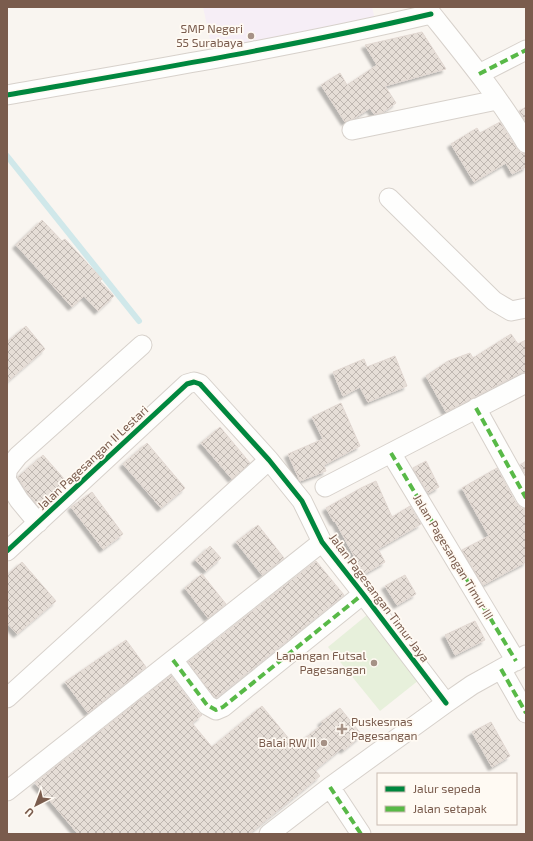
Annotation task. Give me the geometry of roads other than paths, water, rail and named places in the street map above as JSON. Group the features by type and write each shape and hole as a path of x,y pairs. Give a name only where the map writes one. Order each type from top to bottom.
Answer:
{"street":[{"path":"7,95 339,34 428,10 479,74 498,100 526,144"},
{"path":"479,74 526,50"},
{"path":"352,130 498,100"},
{"path":"389,198 494,301 511,311 526,308"},
{"path":"7,474 7,470 18,456 142,345"},
{"name":"Jalan Pagesangan Timur Jaya","path":"194,382 200,384 269,460 302,501 322,542 364,594 446,703"},
{"name":"Jalan Pagesangan II Lestari","path":"7,551 187,384 194,382"},
{"path":"325,487 526,383"},
{"path":"476,408 526,498"},
{"name":"Jalan Pagesangan Timur III","path":"391,454 514,662 526,713"},
{"path":"7,698 269,460"},
{"path":"7,481 18,500 38,523"},
{"path":"7,791 322,542"},
{"path":"172,660 207,705 216,710 223,707 364,594"},
{"path":"269,834 446,703 472,685 514,662"},
{"path":"330,788 361,834"}],"waterway":[{"path":"7,156 139,321"}],"place":[{"name":"SMP Negeri 55 Surabaya","path":"251,36"},
{"name":"Lapangan Futsal Pagesangan","path":"374,663"},
{"name":"Puskesmas Pagesangan","path":"342,729"},
{"name":"Balai RW II","path":"324,743"}]}
